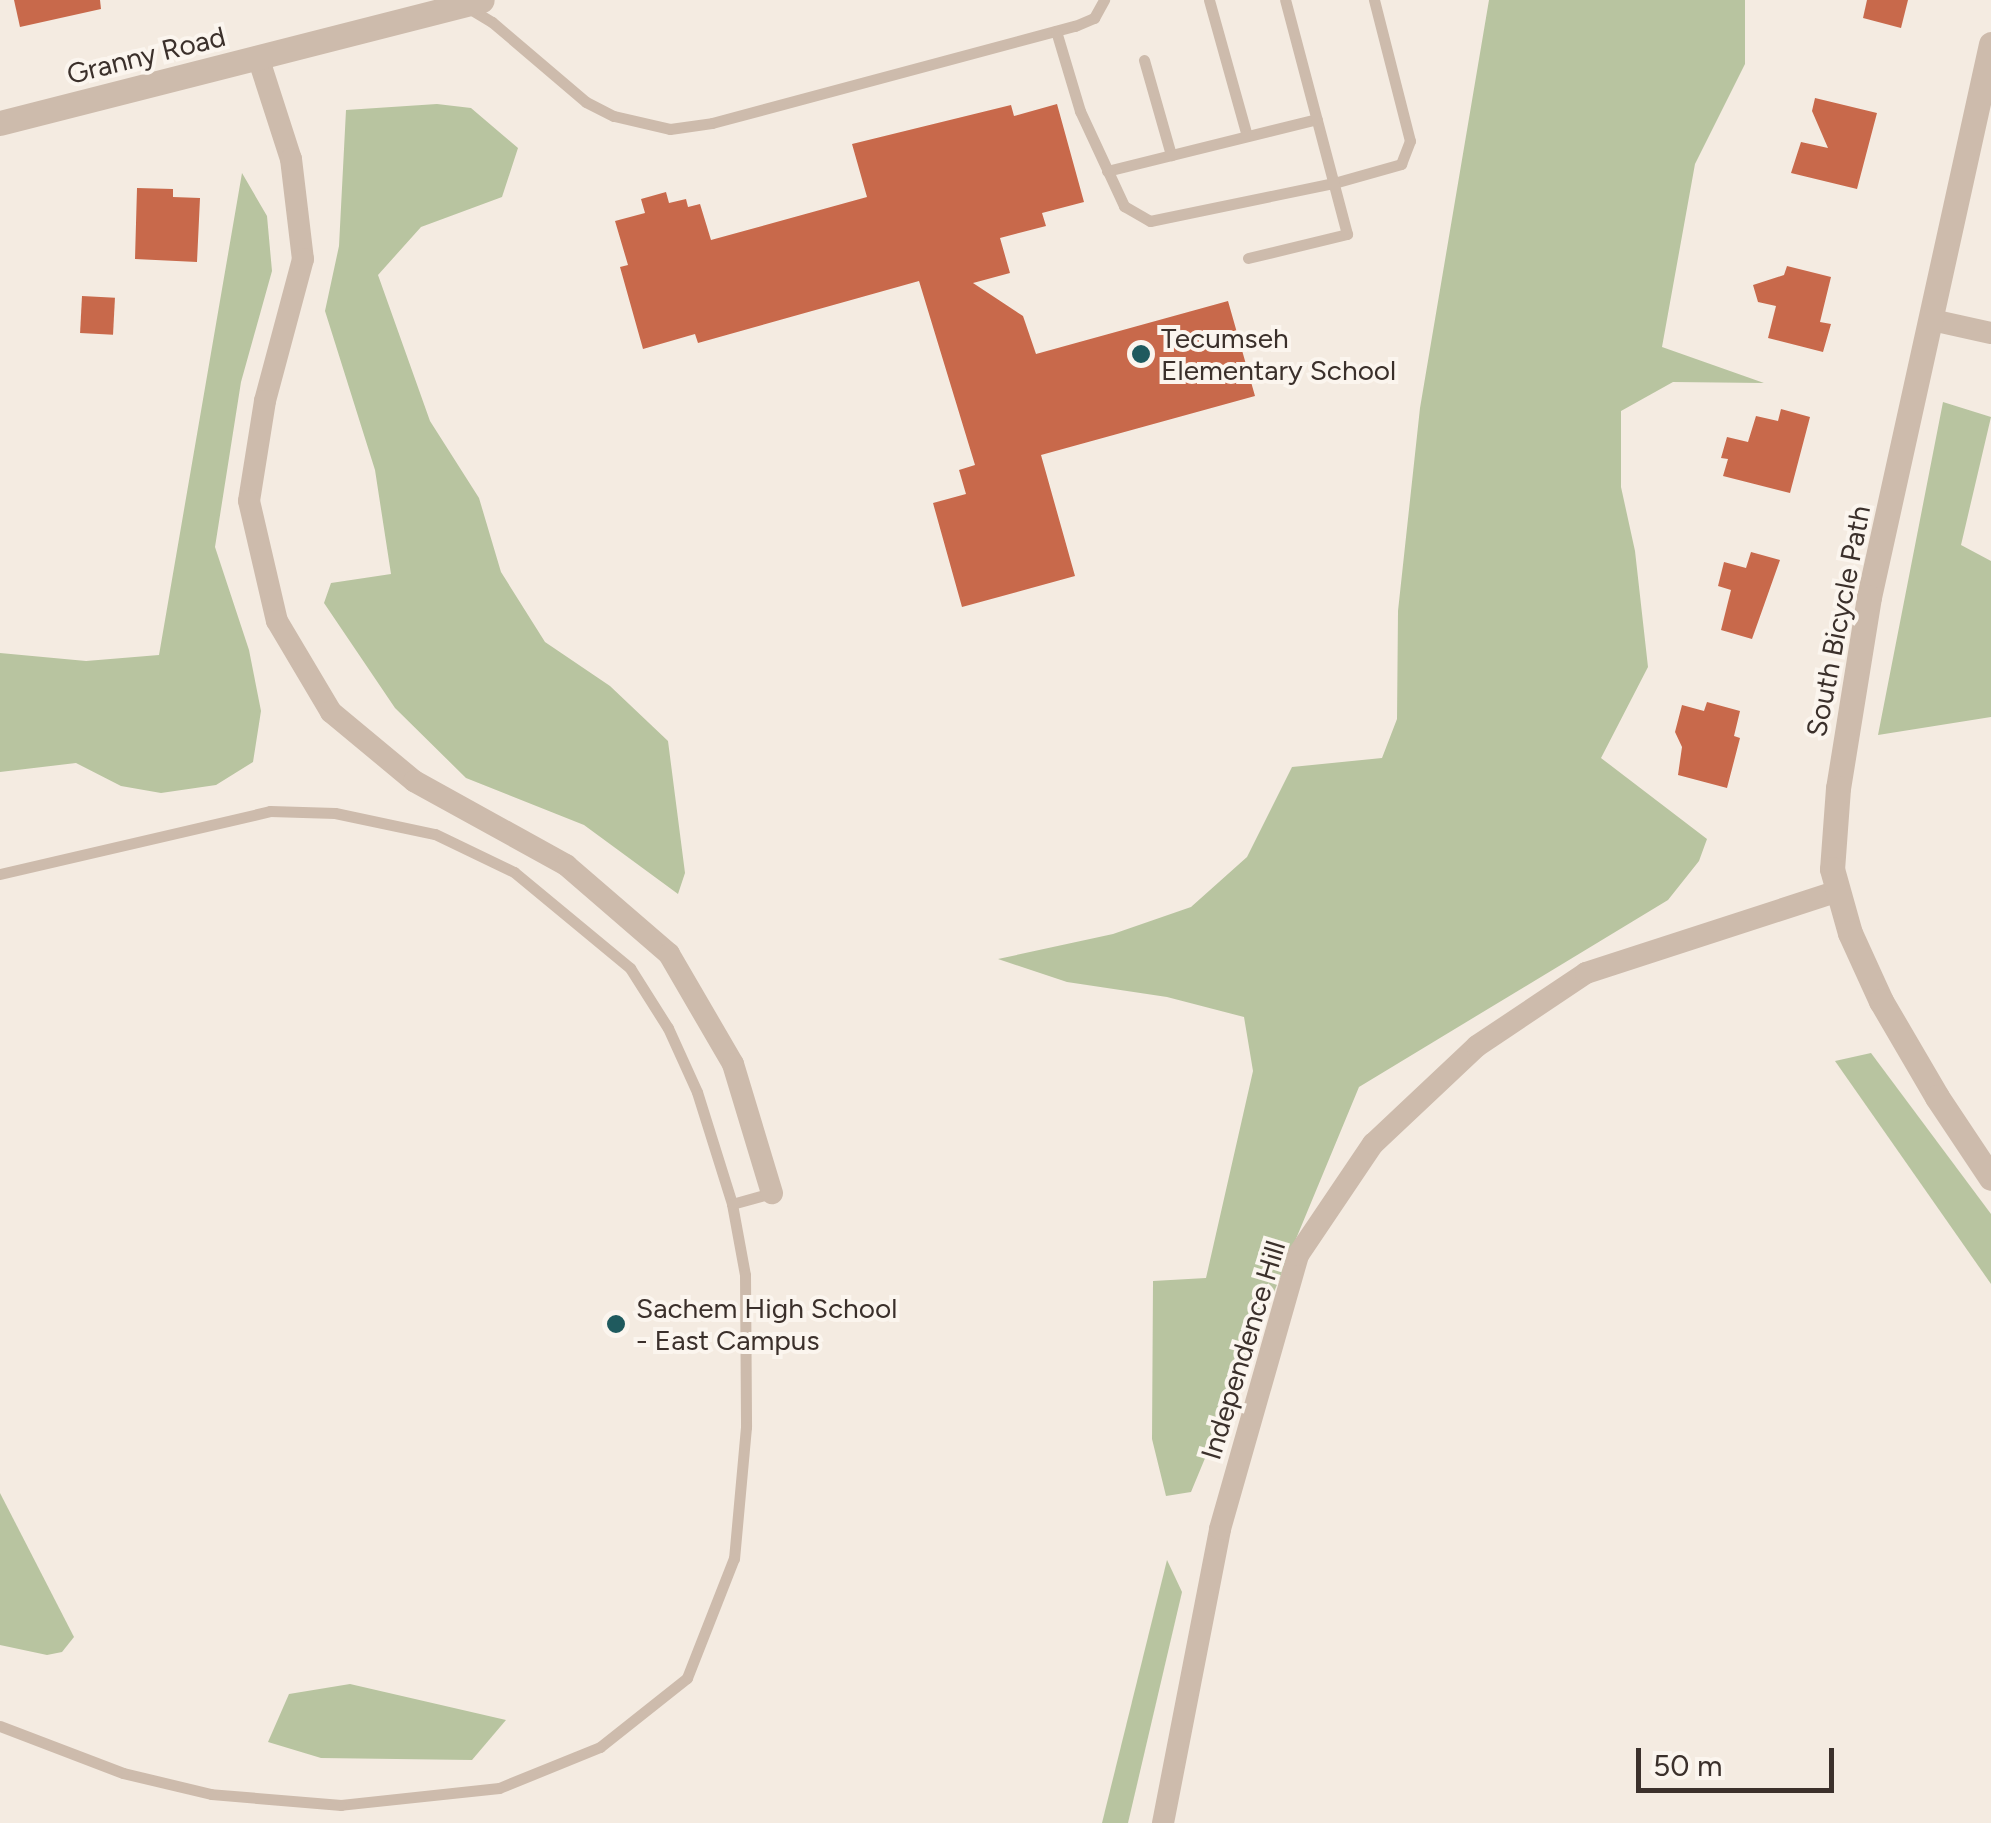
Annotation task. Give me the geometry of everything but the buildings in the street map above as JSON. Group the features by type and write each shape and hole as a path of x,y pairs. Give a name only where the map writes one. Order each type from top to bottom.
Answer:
{"street":[{"name":"Granny Road","path":"0,123 473,2"},
{"name":"South Bicycle Path","path":"1991,44 1869,597 1836,805 1832,869 1835,892 1881,1001 1936,1097 1991,1178"},
{"path":"258,57 291,159 303,258 265,401 249,501 276,621 331,712 414,781 566,865 669,954 733,1064 772,1194"},
{"path":"1932,320 1991,333"},
{"name":"Independence Hill","path":"1163,1823 1220,1528 1298,1255 1374,1144 1476,1046 1586,972 1835,892"}],"lane":[{"path":"473,2 586,102 614,116 670,129 712,123 1056,31 1094,18 1104,0"},
{"path":"1209,0 1246,136"},
{"path":"1248,258 1347,234 1285,0"},
{"path":"1056,31 1080,111 1124,206 1150,221 1334,183 1401,164 1410,141 1374,0"},
{"path":"1144,60 1171,155"},
{"path":"1108,171 1317,119"},
{"path":"0,874 270,811 336,813 435,834 514,872 630,968 668,1028 697,1092 732,1204 746,1275 746,1427 734,1558 687,1678 600,1747 499,1788 341,1804 211,1794 123,1773 0,1726"},
{"path":"732,1204 772,1194"}],"green space":[{"path":"1489,0 1745,0 1745,64 1695,164 1662,347 1764,383 1673,382 1621,411 1621,487 1635,551 1648,667 1601,758 1707,839 1699,861 1668,900 1359,1087 1191,1492 1166,1496 1152,1439 1153,1281 1206,1278 1253,1071 1244,1017 1167,997 1067,982 998,959 1113,934 1191,907 1247,857 1292,767 1382,758 1397,719 1398,611 1420,408"},
{"path":"437,104 471,108 518,148 502,197 421,227 378,275 430,421 479,498 501,572 545,642 610,686 668,741 685,873 678,894 584,825 466,778 395,708 324,603 331,583 391,574 375,470 325,311 339,246 346,110"},
{"path":"242,173 267,216 272,271 241,382 215,547 249,650 261,711 253,762 216,785 161,793 121,786 76,763 0,772 0,653 86,661 159,655"},
{"path":"1943,402 1991,417 1961,545 1991,561 1991,717 1878,735"},
{"path":"1871,1053 1991,1214 1991,1284 1835,1061"},
{"path":"0,1493 74,1637 62,1652 47,1655 0,1645"},
{"path":"1167,1560 1182,1592 1128,1823 1102,1823"},
{"path":"350,1684 506,1720 472,1760 321,1758 268,1742 289,1694"}],"place":[{"name":"Tecumseh Elementary School","path":"1141,354"},
{"name":"Sachem High School - East Campus","path":"616,1324"}]}
